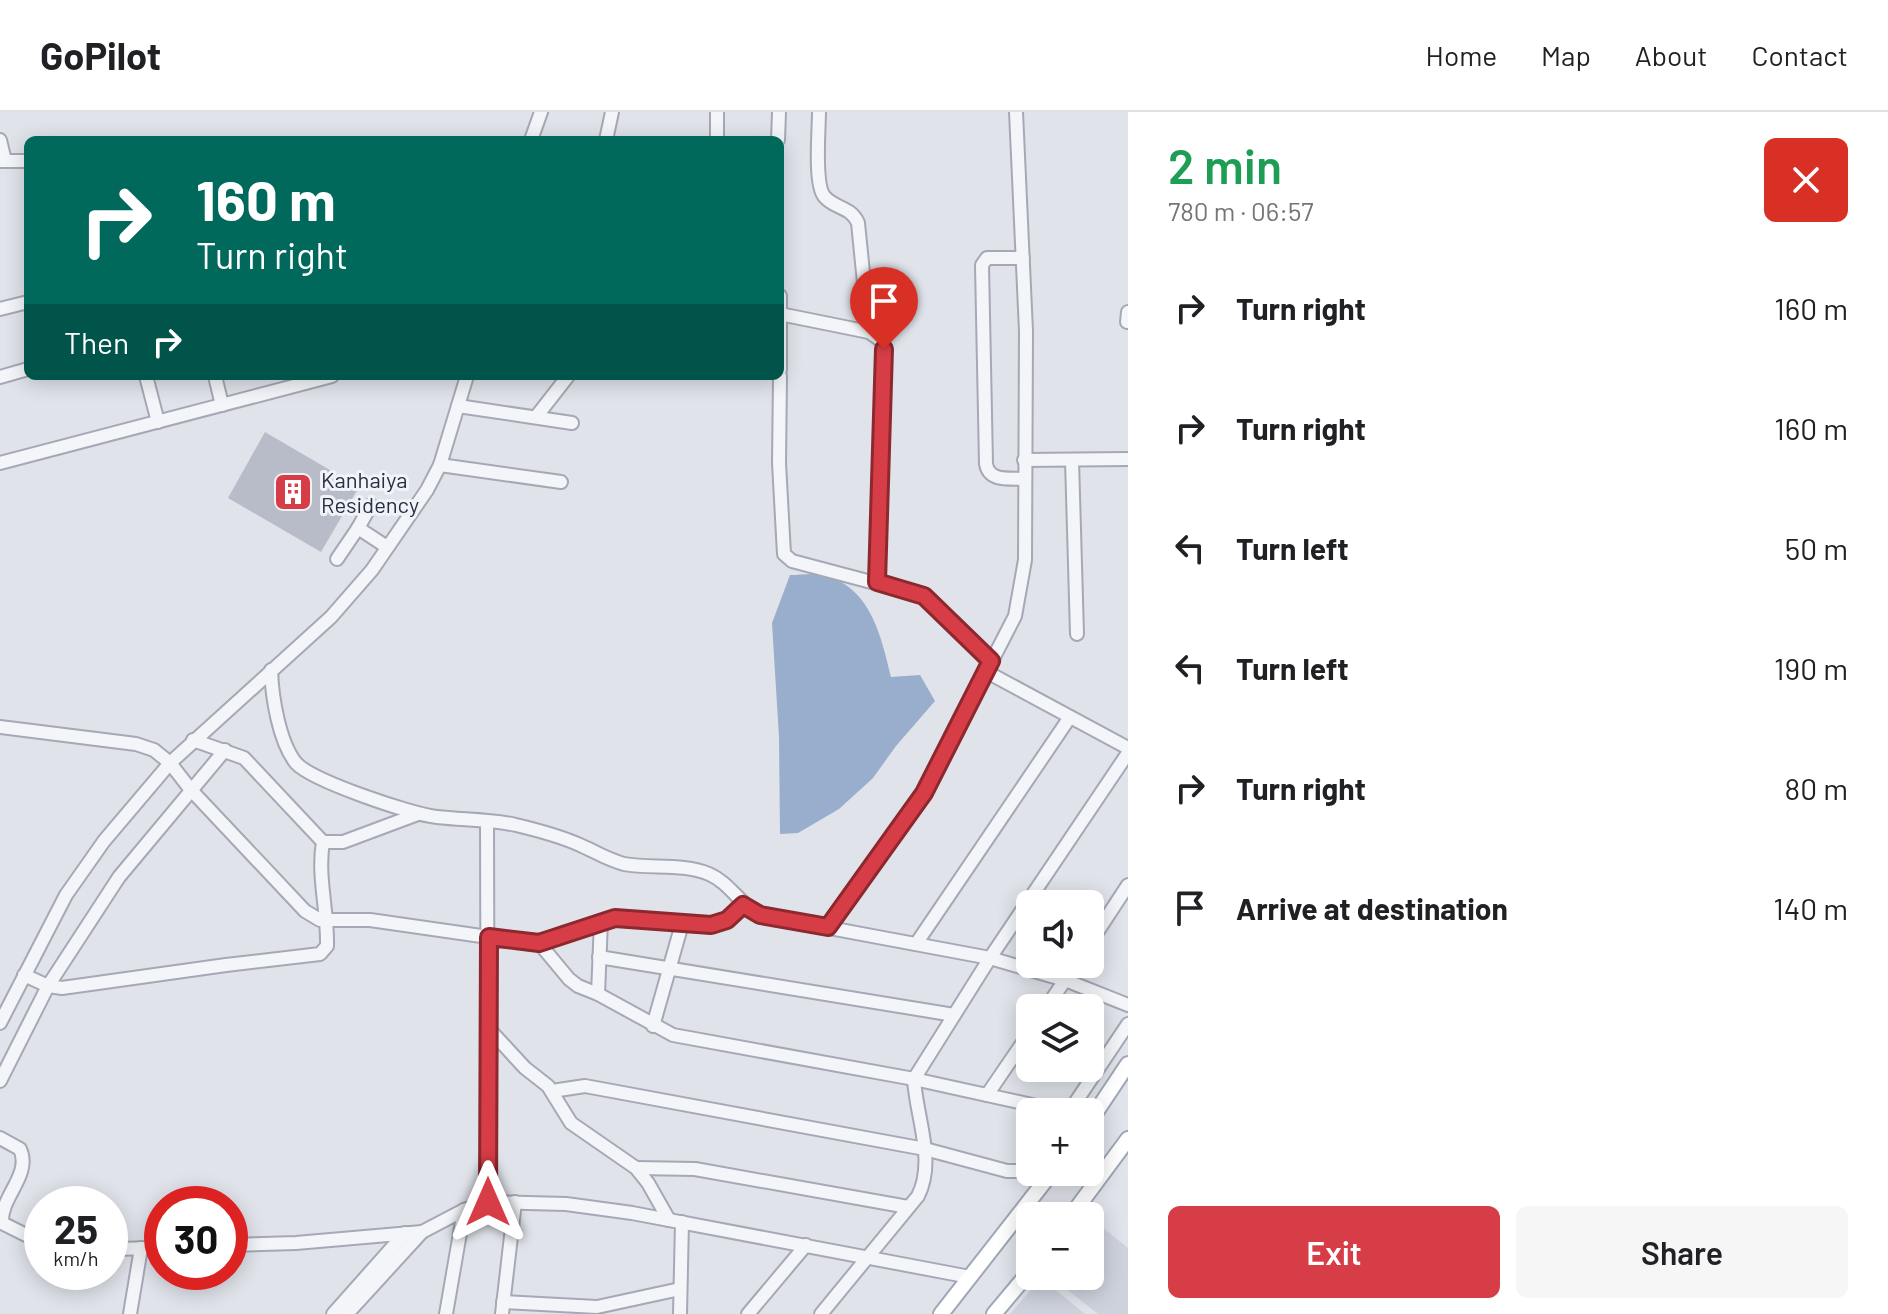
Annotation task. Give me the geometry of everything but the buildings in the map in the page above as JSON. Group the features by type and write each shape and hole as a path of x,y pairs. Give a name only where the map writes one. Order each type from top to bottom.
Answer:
{"main road":[{"path":"1104,1100 1128,1064"},
{"path":"1081,1202 1128,1139"},
{"path":"941,1314 1041,1186"},
{"path":"994,1314 1016,1288"}],"street":[{"path":"532,136 541,112"},
{"path":"607,136 612,112"},
{"path":"717,112 717,136"},
{"path":"778,136 779,112"},
{"path":"819,112 819,184 826,198 854,214 858,223 869,332"},
{"path":"828,927 924,793 1015,616 1021,592 1025,560 1026,331 1016,112"},
{"path":"0,140 3,161 24,161"},
{"path":"1023,258 987,258 982,265 986,464 990,475 1024,479"},
{"path":"0,309 24,303"},
{"path":"1127,322 1128,312"},
{"path":"784,315 869,332 878,336 884,349 877,582"},
{"path":"0,377 24,370"},
{"path":"147,380 158,422"},
{"path":"216,380 222,405"},
{"path":"0,463 222,405 288,383 318,380"},
{"path":"0,1023 66,895 104,841 170,763 331,617 372,570 427,490 440,465 466,380"},
{"path":"536,417 565,380"},
{"path":"780,380 784,554 792,561 924,596 988,666 1128,751 990,958 914,1079 925,1149 923,1186 821,1314"},
{"path":"458,406 572,423"},
{"path":"1024,460 1128,459"},
{"path":"1072,460 1077,634"},
{"path":"440,465 561,482"},
{"path":"337,559 371,505"},
{"path":"358,528 387,547"},
{"path":"271,670 272,691 288,748 296,763 308,773 418,814 515,825 577,844 625,864 698,870 731,889 743,905 760,915 990,958 1065,980 1128,1005"},
{"path":"916,944 1070,717"},
{"path":"0,727 136,744 154,750 170,763 191,790 305,911 328,921 370,920 539,943 601,921 629,918 682,924 719,923 743,905"},
{"path":"193,740 244,758 323,842 343,842 418,814"},
{"path":"0,1081 48,986 119,877 225,750"},
{"path":"487,821 488,1202"},
{"path":"24,975 48,986 62,988 315,956 325,951 327,946 328,921 321,861 323,842"},
{"path":"1104,922 1128,885"},
{"path":"598,994 601,921"},
{"path":"653,1026 682,924"},
{"path":"539,943 578,986 673,1035 914,1079 1016,1101"},
{"path":"599,957 954,1015"},
{"path":"1056,994 1065,980"},
{"path":"1077,1098 1128,1024"},
{"path":"489,1029 525,1068 552,1091 571,1123 636,1168 675,1221 680,1314"},
{"path":"987,1095 1016,1053"},
{"path":"552,1091 585,1086 925,1149 1016,1171"},
{"path":"0,1138 20,1149 23,1161 0,1213 2,1223 24,1234"},
{"path":"636,1168 695,1169 908,1207"},
{"path":"347,1314 422,1232 464,1210 488,1202 566,1204 675,1221 970,1277"},
{"path":"515,1202 503,1308 597,1307 680,1289"},
{"path":"446,1314 464,1210"},
{"path":"248,1244 422,1232"},
{"path":"333,1314 405,1233"},
{"path":"748,1314 806,1245"},
{"path":"128,1248 141,1248 130,1314"}],"shaded area":[{"path":"1104,1229 1128,1248 1128,1314 1098,1314 1068,1290 1104,1290"},
{"path":"1031,1290 1056,1290 1085,1314 1010,1314"}],"water":[{"path":"790,575 828,576 855,592 865,604 878,631 891,677 920,675 935,701 873,778 839,809 798,833 780,834 779,737 772,623"}],"place":[{"name":"Kanhaiya Residency","path":"293,492"}],"route":[{"path":"488,1202 489,937 539,943 615,918 711,925 727,920 743,905 760,915 828,927 924,793 991,661 924,596 877,582 884,349"}]}
